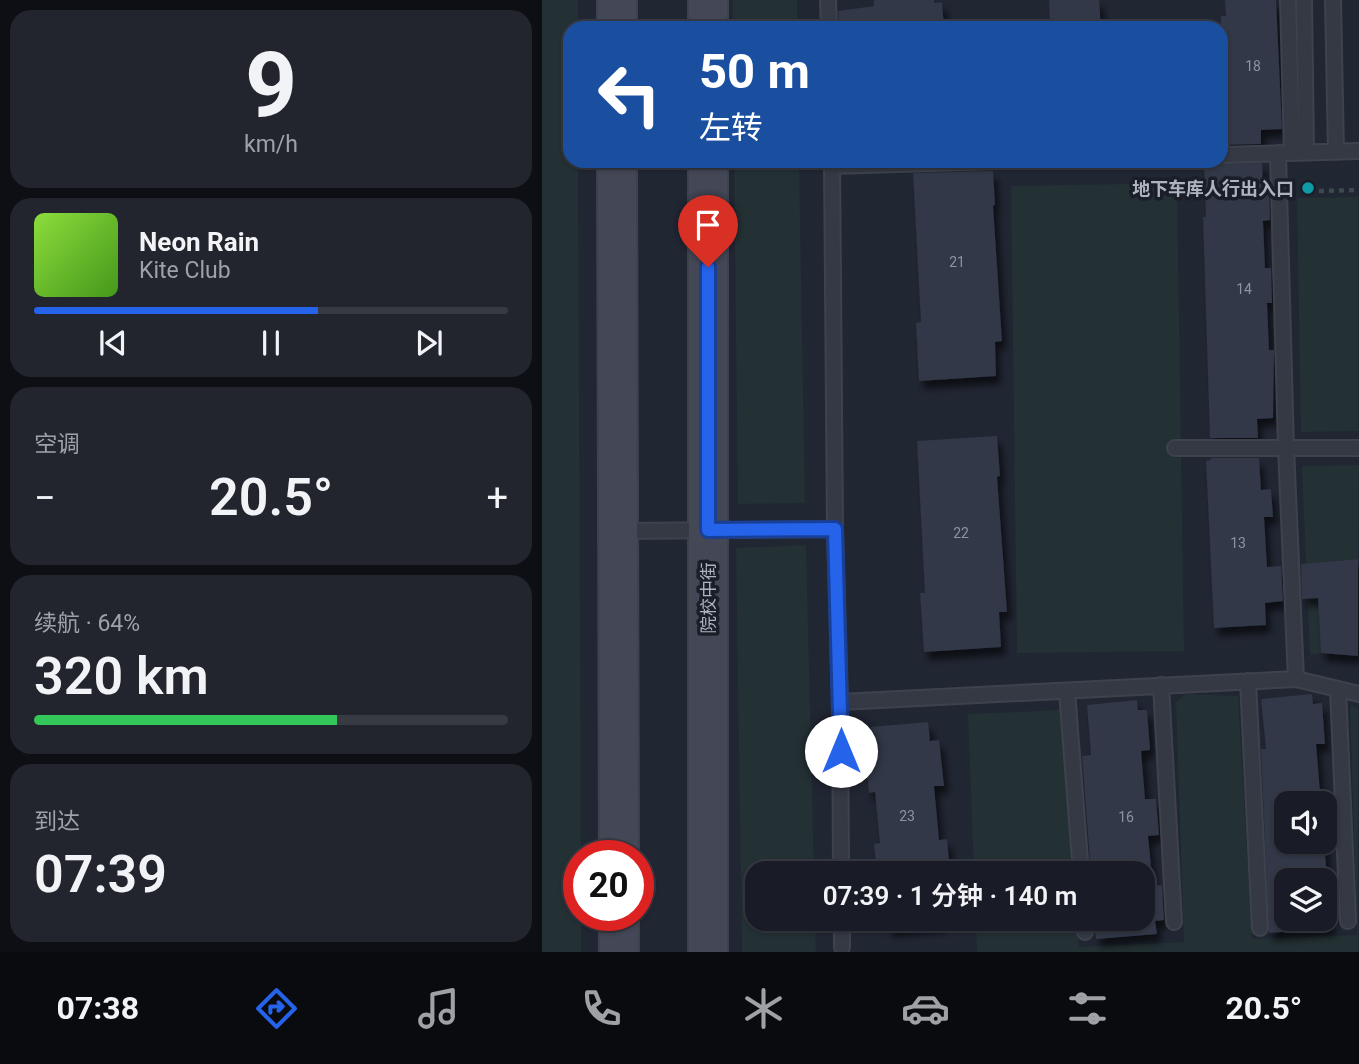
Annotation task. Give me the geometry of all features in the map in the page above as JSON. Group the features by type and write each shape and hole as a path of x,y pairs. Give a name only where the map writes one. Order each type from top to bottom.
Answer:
{"main road":[{"path":"617,0 617,21"},
{"path":"708,0 708,21"},
{"path":"617,168 619,840"},
{"name":"院校中街","path":"708,168 708,952"},
{"path":"619,931 619,952"}],"lane":[{"path":"828,0 828,21"},
{"path":"1288,0 1292,153 1286,448 1296,679"},
{"path":"1292,153 1304,0"},
{"path":"1333,0 1336,152"},
{"path":"1228,155 1359,151"},
{"path":"833,168 835,529 841,861"},
{"path":"1175,448 1359,448"},
{"path":"618,531 835,529"},
{"path":"840,702 1296,679 1359,694"},
{"path":"1248,681 1260,928"},
{"path":"1161,685 1174,922"},
{"path":"1338,689 1348,921"},
{"path":"1067,691 1080,861"},
{"path":"842,931 842,947"}],"path":[{"path":"1319,191 1359,190"}],"shaded area":[{"path":"542,0 578,0 578,21 563,21 563,168 578,168 581,840 563,840 563,931 581,931 581,952 542,952"},
{"path":"733,0 797,0 797,21 733,21"},
{"path":"734,168 799,168 805,503 738,504"},
{"path":"1177,183 1184,651 1017,653 1011,186"},
{"path":"1358,197 1358,431 1301,432 1297,198"},
{"path":"1359,465 1358,559 1316,563 1321,653 1310,655 1302,466"},
{"path":"806,545 814,861 745,861 745,931 815,931 816,952 742,952 736,548"},
{"path":"1186,694 1238,696 1252,939 1357,935 1350,705 1358,709 1358,952 977,952 976,931 1078,931 1079,947 1184,942 1176,702"},
{"path":"1063,710 1073,861 974,861 968,714"}],"building":[{"path":"874,0 934,0 934,3 942,2 943,21 839,21 838,11 874,6"},
{"path":"1049,0 1099,0 1100,21 1050,21"},
{"path":"1225,0 1276,0 1282,129 1261,130 1261,144 1228,145 1228,21 1221,21 1221,16 1226,16"},
{"path":"1262,163 1263,184 1269,184 1270,220 1263,221 1265,268 1271,268 1272,303 1267,303 1269,350 1274,350 1273,418 1257,419 1258,438 1210,438 1203,217 1206,217 1204,168 1228,168 1228,164"},
{"path":"993,171 1002,341 995,342 996,376 919,381 916,323 921,322 913,173"},
{"path":"997,436 1000,476 997,477 1007,612 999,612 1001,647 924,652 920,593 925,593 917,441"},
{"path":"1211,458 1259,458 1261,490 1271,489 1273,517 1264,517 1267,567 1281,566 1283,601 1265,603 1266,625 1214,628 1206,461"},
{"path":"1358,559 1358,656 1321,653 1318,598 1302,599 1301,564"},
{"path":"1312,694 1313,704 1322,703 1325,744 1316,744 1320,791 1274,791 1274,854 1325,854 1326,868 1274,868 1274,931 1294,931 1269,933 1261,749 1266,749 1261,699"},
{"path":"1137,700 1138,710 1147,710 1150,750 1141,751 1145,799 1156,799 1159,835 1148,836 1150,861 1090,861 1082,756 1091,755 1087,705"},
{"path":"928,722 930,741 939,740 944,786 934,786 939,840 947,839 949,861 876,861 874,844 880,843 875,792 869,793 864,742 872,741 870,727"},
{"path":"1162,885 1164,920 1155,921 1155,886"},
{"path":"1155,921 1157,934 1096,939 1095,931 1155,931"}],"place":[{"name":"地下车库人行出入口","path":"1308,188"}],"route":[{"path":"708,267 708,530 835,529 841,751"}]}
